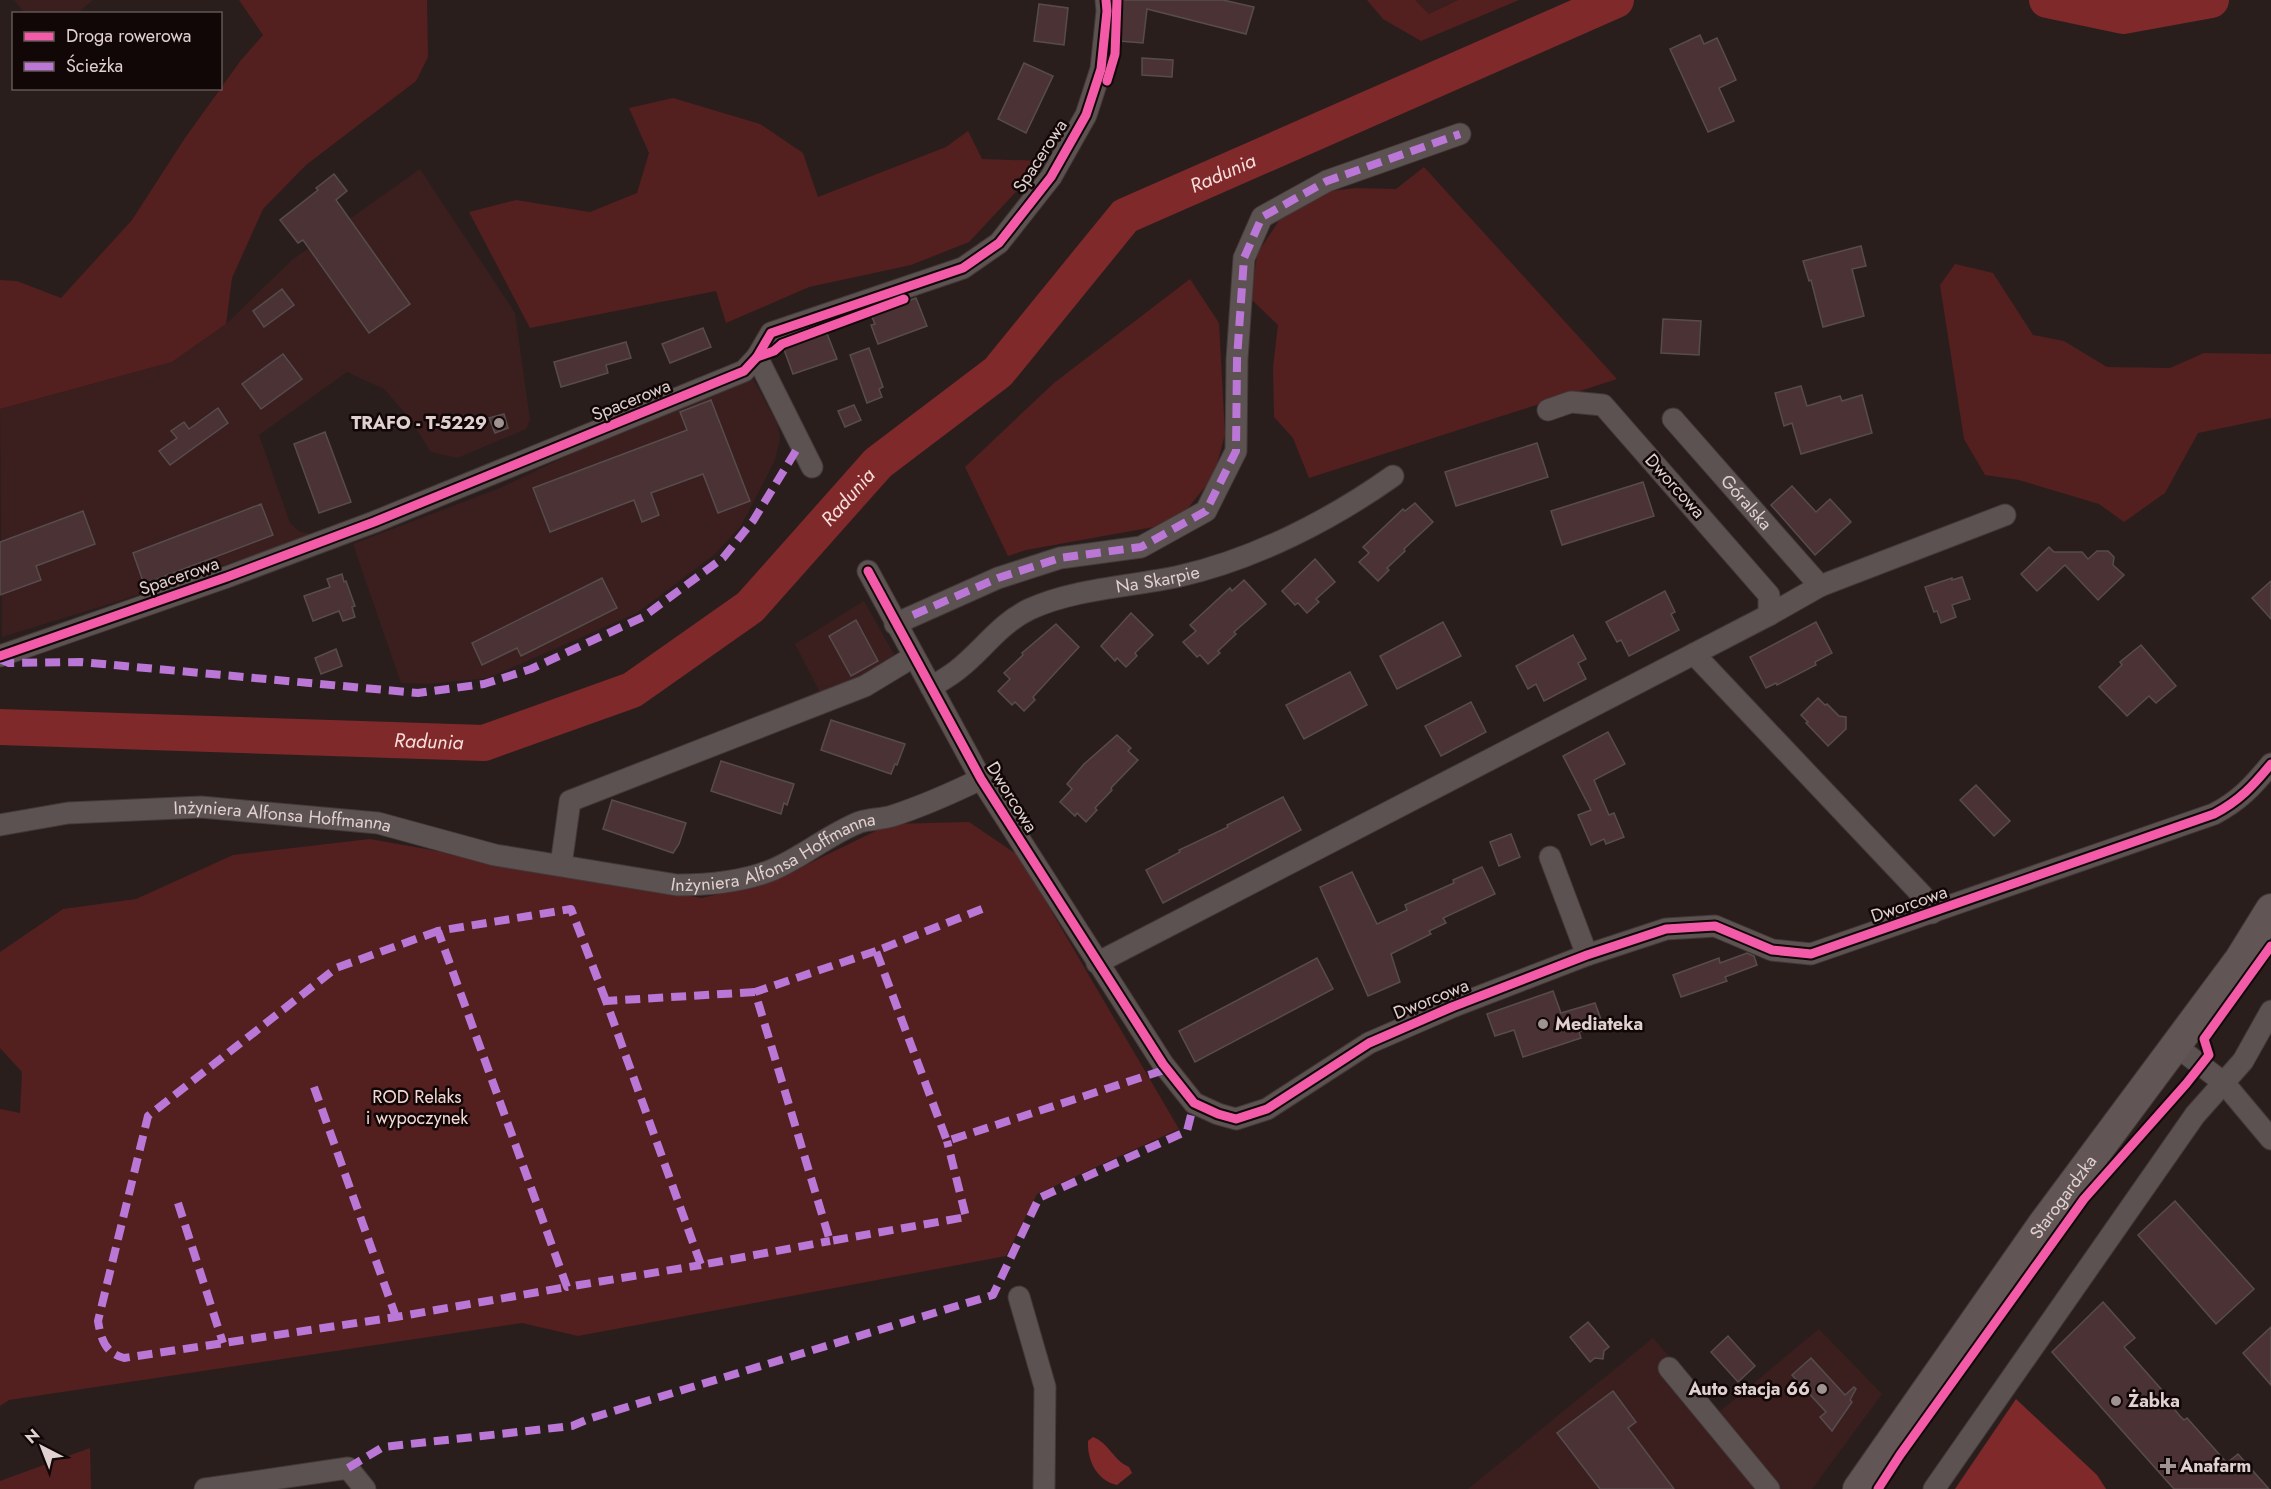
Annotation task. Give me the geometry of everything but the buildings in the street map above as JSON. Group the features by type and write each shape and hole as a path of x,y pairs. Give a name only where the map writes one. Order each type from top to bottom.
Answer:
{"main road":[{"name":"Starogardzka","path":"1858,1489 2043,1224 2240,959 2271,909"}],"street":[{"name":"Spacerowa","path":"0,656 227,577 430,500 744,371 757,357 771,333 963,268 999,243 1051,177 1086,115 1101,69 1106,0"},
{"path":"895,624 1008,574 1060,558 1141,547 1206,511 1236,451 1237,359 1244,258 1262,217 1327,181 1460,134"},
{"path":"757,357 812,467"},
{"name":"Dworcowa","path":"1548,410 1571,402 1603,405 1769,595 1769,615"},
{"name":"Góralska","path":"1673,419 1820,586"},
{"name":"Na Skarpie","path":"931,687 961,668 995,633 1027,610 1058,597 1182,575 1246,555 1346,508 1393,476"},
{"path":"1097,963 1769,615 1820,586 2005,515"},
{"name":"Dworcowa","path":"868,571 981,779 1097,963 1180,1088 1194,1102 1218,1114 1236,1119 1268,1110 1369,1043 1587,956 1666,929 1701,925 1716,926 1772,950 1811,954 2214,814 2235,803 2256,783 2271,764"},
{"path":"1694,654 1922,895 1932,913"},
{"path":"561,865 570,801 865,686 913,657"},
{"name":"Inżyniera Alfonsa Hoffmanna","path":"0,825 68,813 201,807 378,823 495,855 677,885 703,885 772,870 826,838 862,822 890,816 940,799 981,779"},
{"path":"1550,856 1587,956"},
{"path":"1934,1489 2195,1115 2243,1061 2271,1011"},
{"path":"2176,1046 2224,1083 2271,1139"},
{"path":"1019,1297 1045,1387 1044,1489"},
{"path":"1669,1368 1769,1489"},
{"path":"205,1489 348,1468 365,1489"}],"shaded area":[{"path":"14,0 93,0 78,12 24,12"},
{"path":"1415,0 1458,0 1429,14"},
{"path":"420,169 515,313 530,420 526,429 457,458 431,452 410,419 384,389 347,372 259,435 290,523 300,532 314,534 119,601 2,637 0,409 172,362 226,324 292,260"},
{"path":"752,377 777,423 780,438 775,460 741,526 714,555 637,613 488,678 429,684 401,683 353,544 500,488 600,440"},
{"path":"864,601 900,665 824,700 795,644"},
{"path":"1819,1329 1882,1394 1812,1489 1468,1489 1653,1338 1718,1413"},
{"path":"2016,1399 2097,1475 2106,1489 1955,1489"},
{"path":"1093,1437 1129,1467 1132,1473 1117,1485 1104,1479 1091,1462 1088,1441"}],"green space":[{"path":"239,0 427,0 428,57 416,81 306,165 263,209 232,278 226,324 172,362 0,409 0,280 17,281 61,298 132,220 185,138 219,90 222,90 222,86 241,60 263,35"},
{"path":"1367,0 1415,0 1429,14 1458,0 1519,0 1421,41 1383,19"},
{"path":"673,98 760,124 803,153 818,197 946,147 968,131 982,159 1045,161 969,242 911,265 809,287 726,323 716,291 530,328 469,212 516,200 590,212 637,193 649,153 629,108"},
{"path":"1424,167 1617,379 1309,478 1293,438 1274,417 1273,367 1278,325 1251,299 1257,254 1280,219 1322,192 1356,188 1396,189"},
{"path":"1955,264 1993,273 2033,335 2064,341 2107,367 2170,368 2204,353 2271,354 2271,418 2198,433 2165,493 2124,522 2099,504 2019,480 1985,475 1964,439 1940,285"},
{"path":"1190,279 1219,323 1225,434 1214,476 1187,509 1154,527 1026,550 1008,556 965,467 1054,383"},
{"name":"ROD Relaks i wypoczynek","path":"969,822 1019,856 1179,1129 1037,1194 1006,1256 578,1336 522,1323 9,1400 0,1406 0,1109 20,1113 22,1072 0,1048 0,952 63,909 136,899 233,855 370,839 702,898 775,880 890,824"},
{"path":"90,1448 91,1489 0,1489 0,1481"}],"waterway":[{"name":"Radunia","path":"0,727 484,743 632,690 750,607 878,463 998,372 1125,216 1616,0"},
{"name":"Radunia","path":"2047,0 2123,16 2211,0"}],"marked path":[{"path":"913,615 998,578 1060,558 1141,547 1206,511 1236,451 1237,359 1244,258 1262,217 1327,181 1460,134"},
{"path":"0,659 9,663 81,662 418,693 484,684 531,669 643,617 723,558 753,521 800,444"},
{"path":"606,1001 571,909 438,931 567,1287 701,1265"},
{"path":"982,909 876,951 947,1141 1167,1069"},
{"path":"438,931 336,968 148,1116 98,1321 101,1334 108,1349 124,1358 396,1317 567,1287"},
{"path":"876,951 755,992 830,1241 966,1217 947,1141"},
{"path":"755,992 606,1001 701,1265 830,1241"},
{"path":"314,1087 396,1317"},
{"path":"348,1468 383,1447 572,1426 591,1418 993,1295 1039,1198 1187,1131 1194,1103"},
{"path":"178,1203 223,1343"}],"cycle path":[{"path":"0,656 227,577 374,522 744,371 757,357 771,333 963,268 999,243 1051,177 1086,115 1101,69 1106,0"},
{"path":"1107,81 1115,54 1117,0"},
{"path":"757,357 774,351 782,344 904,299"},
{"path":"868,571 981,779 1163,1064 1194,1103 1236,1119 1267,1109 1369,1043 1452,1007 1587,955 1666,929 1715,926 1772,950 1811,954 2214,814 2245,792 2271,764"},
{"path":"1878,1489 2084,1199 2209,1055 2204,1039 2271,946"}],"place":[{"name":"TRAFO - T-5229","path":"499,423"},
{"name":"Mediateka","path":"1543,1024"},
{"name":"Auto stacja 66","path":"1822,1389"},
{"name":"Żabka","path":"2116,1401"},
{"name":"Anafarm","path":"2168,1466"}]}
